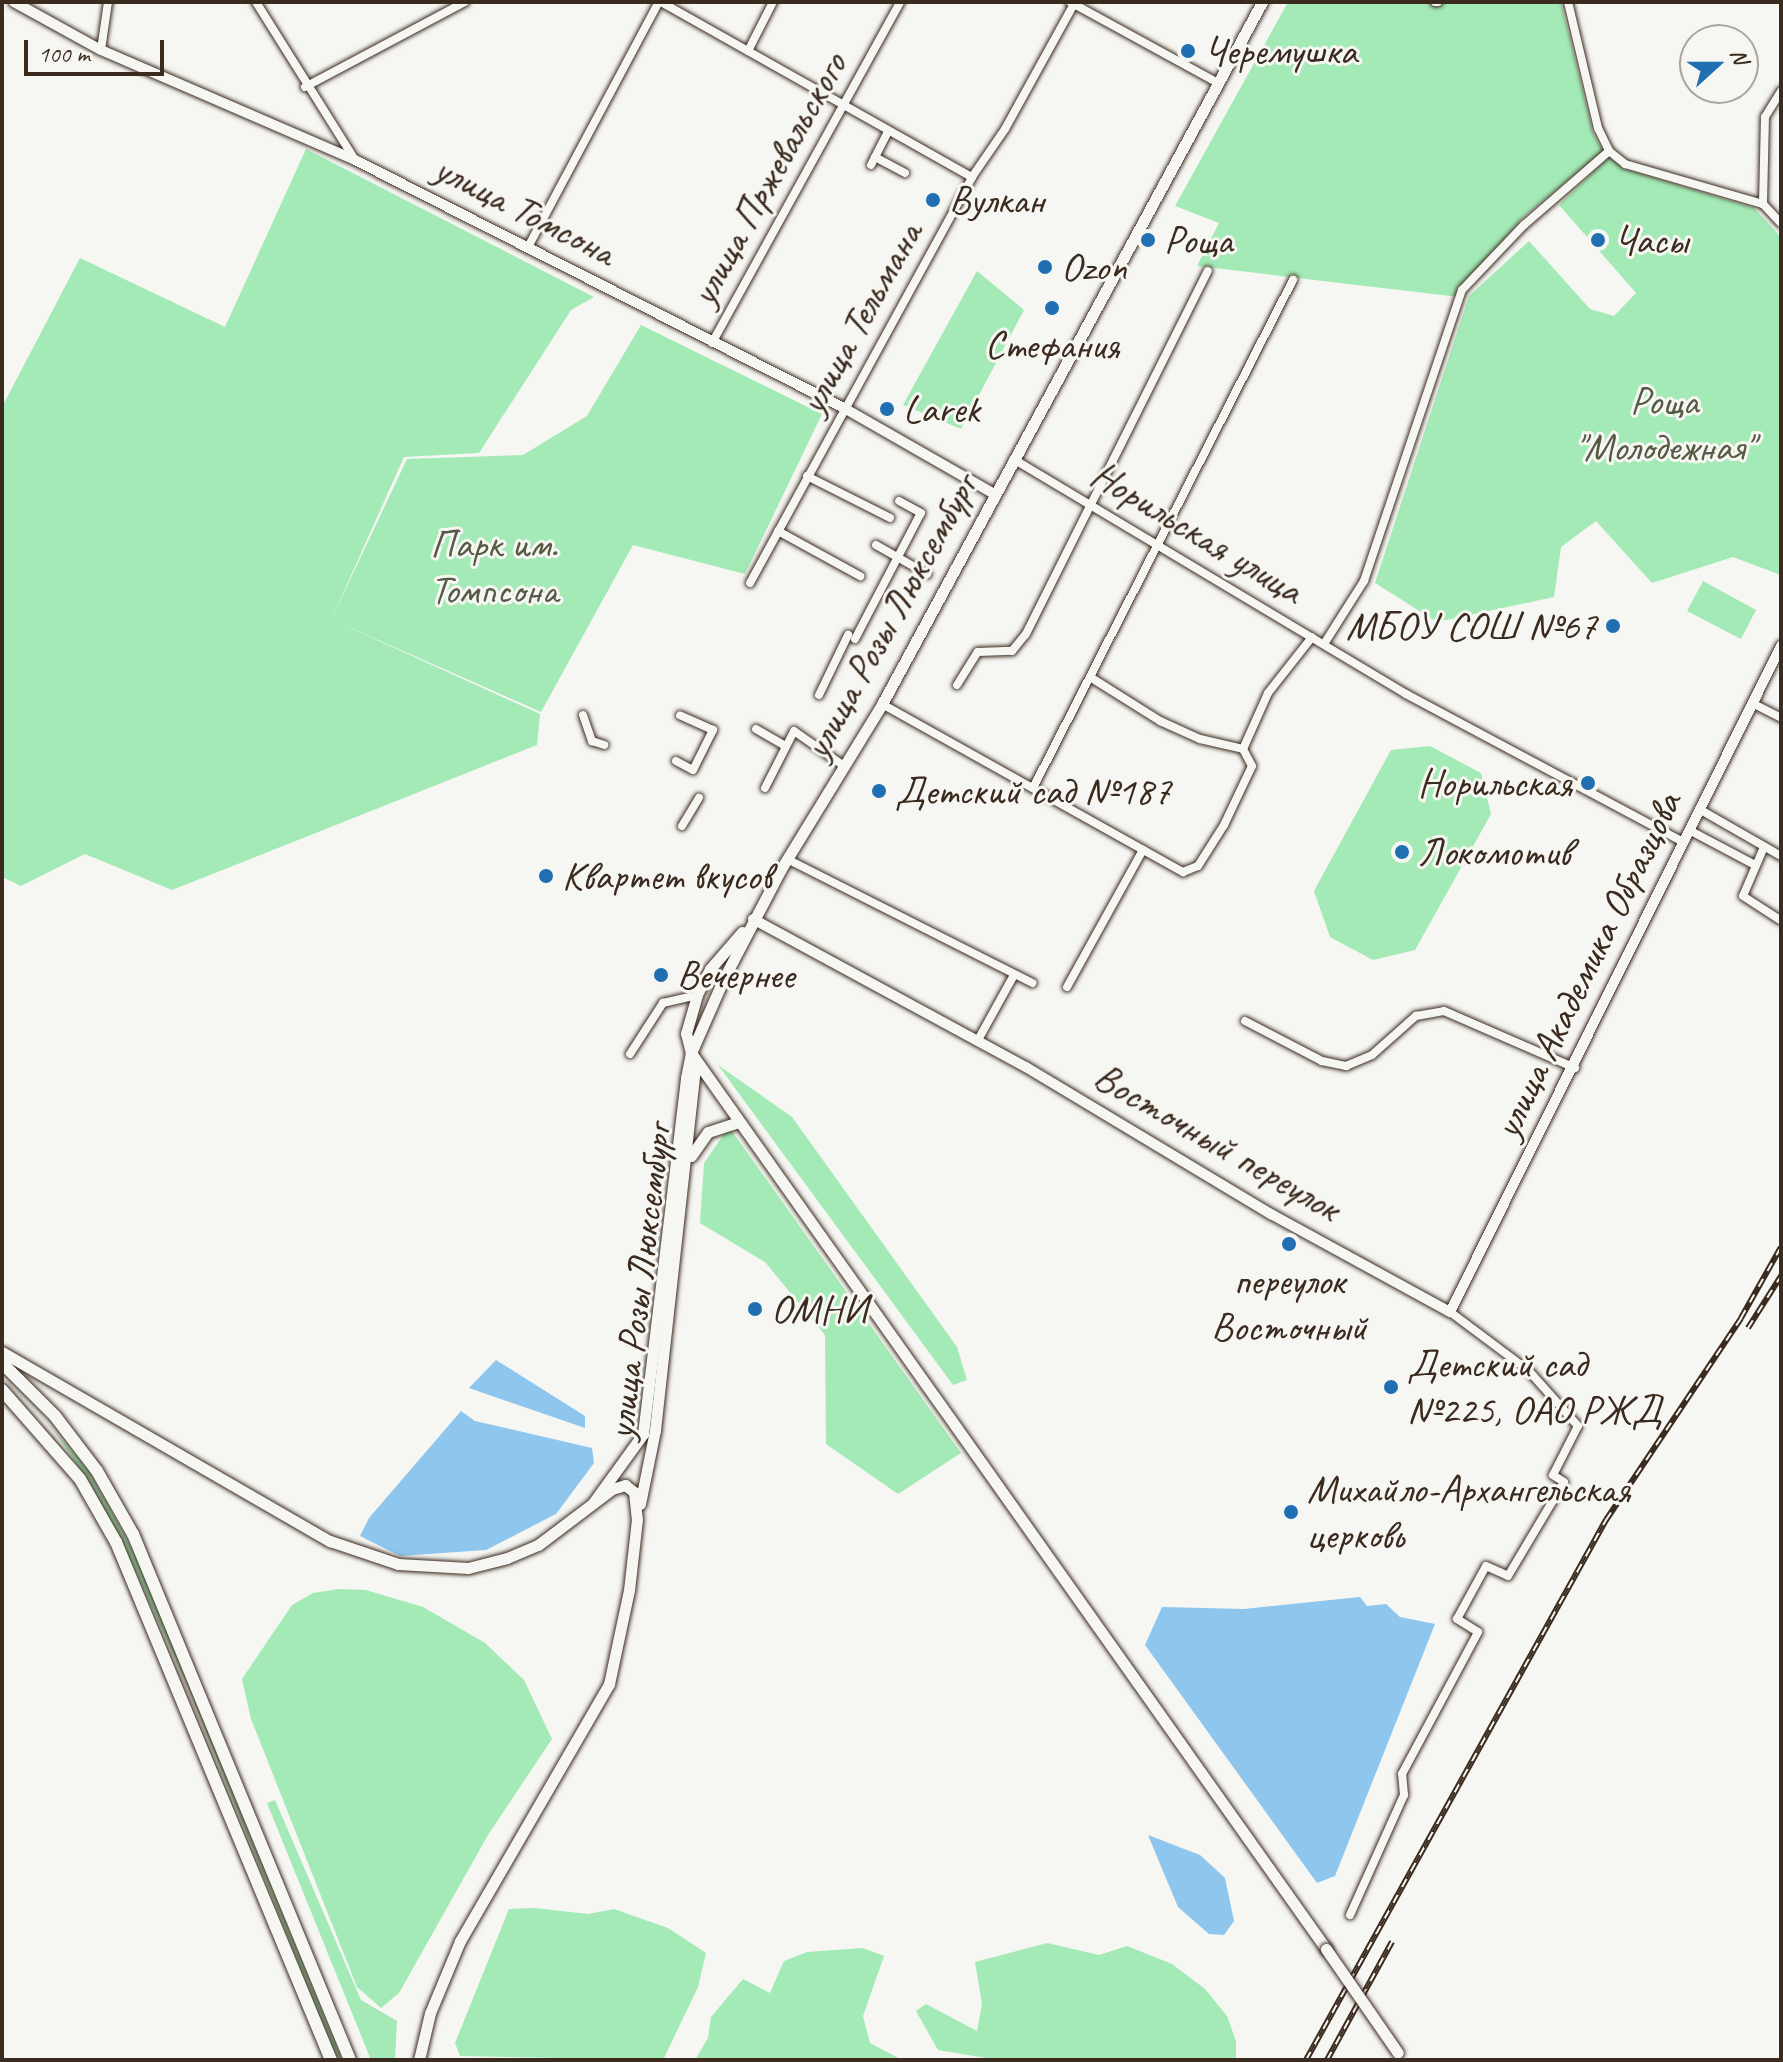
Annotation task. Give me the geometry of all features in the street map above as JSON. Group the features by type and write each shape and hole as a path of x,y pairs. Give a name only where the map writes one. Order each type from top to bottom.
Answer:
{"main road":[{"name":"улица Розы Люксембург","path":"593,1503 641,1441 655,1389 664,1231 691,1053 753,919 882,704 1262,2"},
{"path":"753,919 710,969 697,995 686,1033 691,1053 1400,2057"},
{"name":"улица Розы Люксембург","path":"419,2060 430,2013 460,1941 609,1684 637,1519 688,1161 695,1066 691,1053"},
{"path":"688,1161 708,1132 739,1122"},
{"path":"664,1231 678,1233"},
{"path":"2,1352 87,1405 362,1555 435,1568 468,1568 538,1545 593,1503 627,1486 637,1496 637,1519"},
{"path":"2,1363 80,1449 133,1534 350,2060"},
{"path":"2,1390 80,1479 116,1542 331,2060"}],"street":[{"name":"улица Томсона","path":"14,2 101,50 355,160 844,408 996,495"},
{"path":"101,50 108,2"},
{"path":"256,2 305,87 355,160"},
{"path":"305,87 465,2"},
{"path":"528,247 660,2 972,177"},
{"path":"748,51 773,2"},
{"name":"улица Пржевальского","path":"712,343 841,104 900,2"},
{"path":"1568,2 1598,128 1609,151 1625,164 1763,204 1781,223"},
{"path":"1073,3 1218,83"},
{"name":"улица Тельмана","path":"750,583 972,177 1005,129 1073,3"},
{"path":"1763,204 1765,117 1781,91"},
{"path":"888,131 873,161 905,173"},
{"path":"1324,644 1364,581 1462,290 1524,225 1609,151"},
{"path":"957,685 978,652 1018,647 1208,271"},
{"path":"1033,788 1293,280"},
{"name":"Норильская улица","path":"1015,460 1406,694 1683,842"},
{"path":"807,476 890,518"},
{"path":"819,695 921,513 899,501"},
{"path":"778,531 860,576"},
{"path":"876,545 927,574"},
{"path":"1243,749 1268,693 1312,637"},
{"name":"улица Академика Образцова","path":"1450,1312 1575,1068 1781,646"},
{"path":"882,704 1183,872 1198,866 1252,766 1243,749 1200,739 1160,721 1090,677"},
{"path":"1752,703 1781,718"},
{"path":"583,715 592,741 604,745"},
{"path":"676,761 693,770 713,730 680,715"},
{"path":"756,729 786,746"},
{"path":"765,788 794,731 844,766"},
{"path":"682,826 699,798"},
{"path":"1699,809 1781,856"},
{"path":"1689,830 1755,865"},
{"path":"1764,847 1743,896 1780,920"},
{"path":"1067,987 1143,850"},
{"path":"787,859 1032,983"},
{"name":"Восточный переулок","path":"753,919 978,1040 1271,1214 1450,1312 1529,1371 1578,1426 1553,1475 1564,1482 1508,1576 1486,1566 1457,1619 1478,1632 1402,1774 1404,1795 1350,1915"},
{"path":"978,1040 1014,975"},
{"path":"630,1054 663,1003 697,995"},
{"path":"1245,1021 1322,1061 1346,1066 1372,1055 1416,1016 1444,1011 1575,1068"}],"green space":[{"path":"1288,2 1561,2 1593,133 1603,151 1522,218 1459,297 1197,266 1219,223 1175,206"},
{"name":"Парк им. Томпсона","path":"306,149 594,297 571,310 479,453 404,457 331,620 407,459 523,455 587,416 641,325 822,414 745,574 633,545 541,712 333,620 540,714 537,745 172,890 85,854 21,886 2,877 2,407 80,258 225,327"},
{"name":"Роща \"Молодежная\"","path":"1610,156 1624,169 1754,208 1781,237 1781,575 1733,557 1652,583 1596,521 1561,547 1554,597 1437,622 1375,583 1469,296 1529,241 1590,309 1614,316 1636,293 1559,205"},
{"path":"977,271 1024,310 961,429 903,405"},
{"path":"1703,581 1756,610 1741,639 1687,611"},
{"name":"Локомотив","path":"1430,746 1481,773 1491,814 1415,950 1373,960 1330,937 1314,891 1391,750"},
{"path":"718,1065 792,1117 957,1347 967,1380 953,1385"},
{"path":"729,1127 961,1453 898,1494 826,1444 825,1335 765,1262 700,1223 704,1163"},
{"path":"2,1373 87,1468 134,1552 342,2060 337,2060 188,1687 136,1572 93,1488 57,1435"},
{"path":"339,1589 366,1590 423,1607 485,1643 524,1680 552,1739 488,1835 399,1993 381,2008 357,1987 251,1719 242,1679 292,1605 313,1593"},
{"path":"275,1800 361,2000 397,2021 395,2060 371,2060 267,1803"},
{"path":"535,1908 588,1914 614,1909 668,1928 706,1953 698,1987 663,2060 460,2056 455,2043 509,1909"},
{"path":"1047,1943 1099,1955 1127,1946 1172,1964 1205,1989 1227,2016 1236,2041 1236,2060 998,2060 938,2050 916,2011 926,2004 977,2031 982,2004 975,1962"},
{"path":"863,1948 884,1956 863,2016 870,2043 902,2060 695,2060 708,2038 711,2017 743,1979 770,1993 784,1961 807,1952"}],"water":[{"path":"496,1360 585,1416 585,1428 469,1388"},
{"path":"461,1411 475,1421 592,1448 594,1463 556,1514 486,1550 400,1556 360,1536 369,1518"},
{"path":"1360,1597 1367,1606 1386,1604 1400,1617 1435,1624 1335,1876 1317,1883 1145,1645 1162,1607 1244,1609"},
{"path":"1148,1835 1200,1855 1225,1878 1234,1921 1224,1935 1209,1934 1178,1907"}],"railway":[{"path":"1306,2060 1606,1520 1741,1318 1781,1247"},
{"path":"1748,1328 1781,1276"},
{"path":"1327,2060 1392,1942"}],"place":[{"name":"Черемушка","path":"1188,51"},
{"name":"Вулкан","path":"933,200"},
{"name":"Роща","path":"1148,240"},
{"name":"Часы","path":"1598,240"},
{"name":"Ozon","path":"1045,267"},
{"name":"Стефания","path":"1052,308"},
{"name":"Larek","path":"887,409"},
{"name":"МБОУ СОШ №67","path":"1613,626"},
{"name":"Норильская","path":"1588,783"},
{"name":"Детский сад №187","path":"879,791"},
{"name":"Локомотив","path":"1402,852"},
{"name":"Квартет вкусов","path":"546,876"},
{"name":"Вечернее","path":"661,975"},
{"name":"переулок Восточный","path":"1289,1244"},
{"name":"ОМНИ","path":"755,1309"},
{"name":"Детский сад №225, ОАО РЖД","path":"1391,1387"},
{"name":"Михайло-Архангельская церковь","path":"1291,1512"}]}
